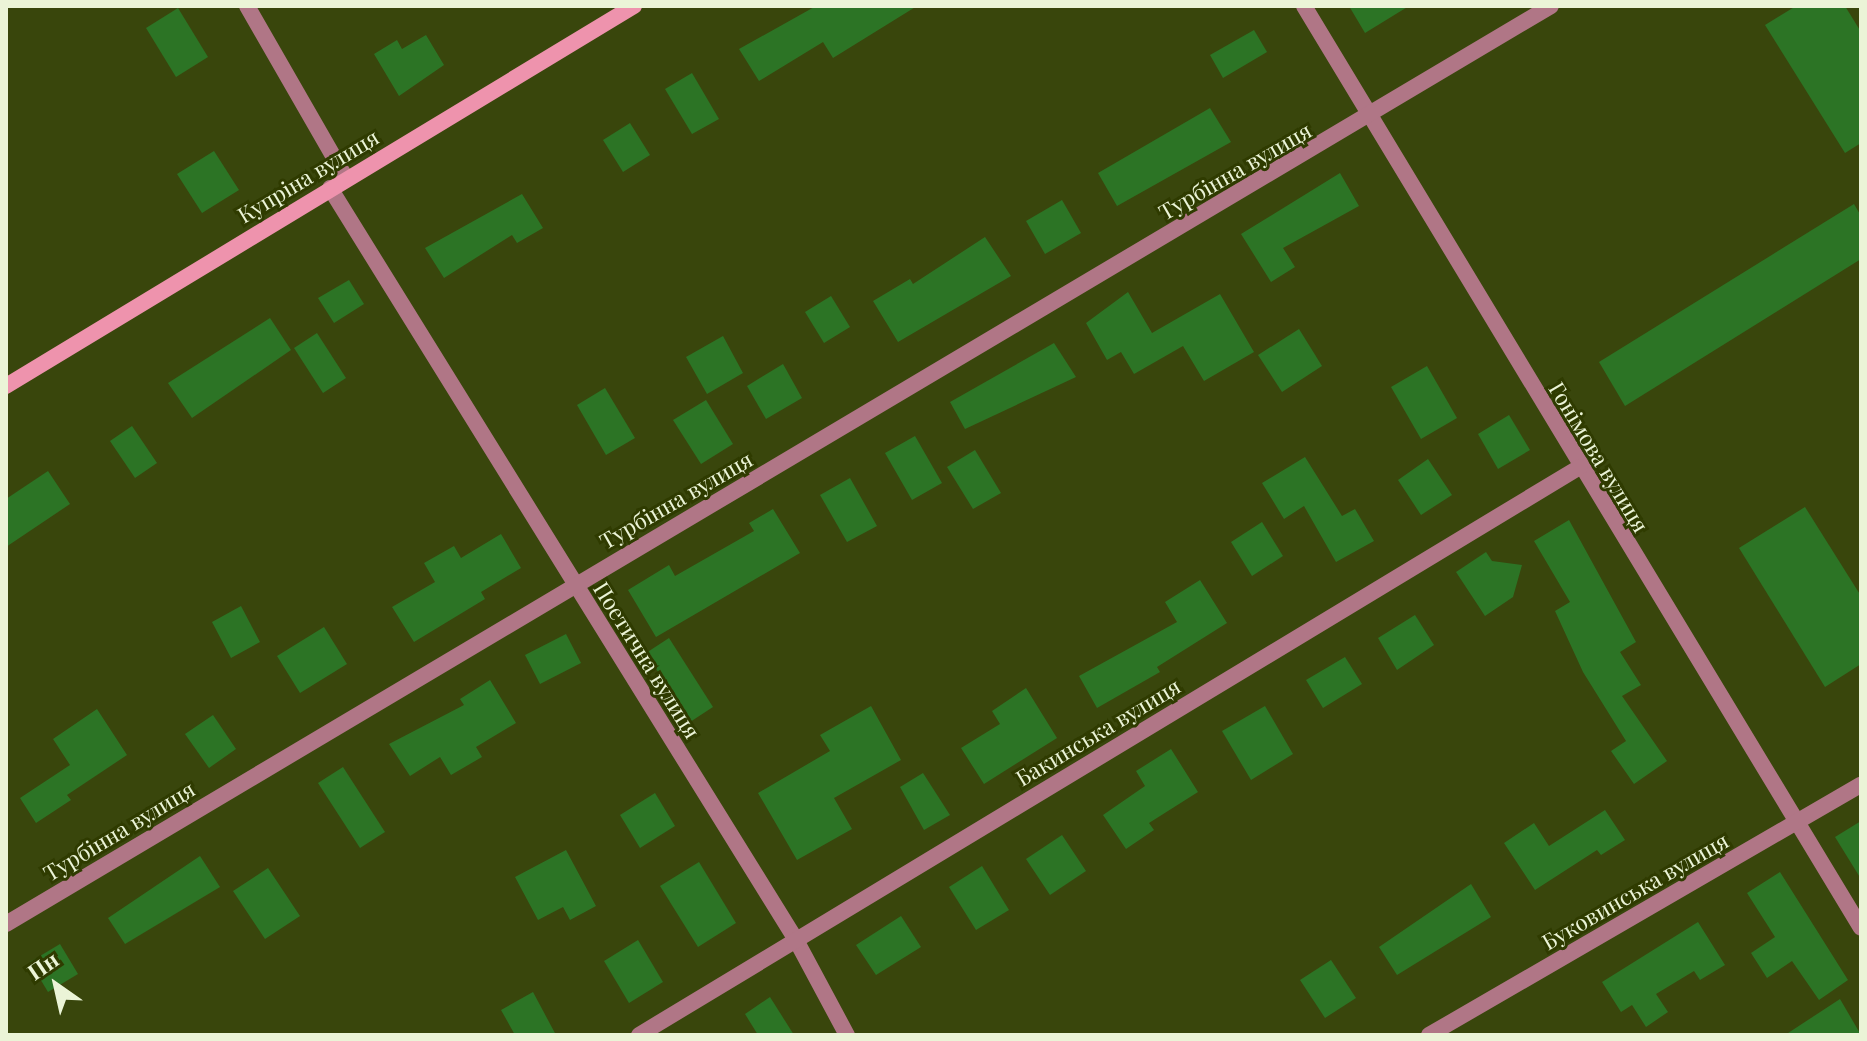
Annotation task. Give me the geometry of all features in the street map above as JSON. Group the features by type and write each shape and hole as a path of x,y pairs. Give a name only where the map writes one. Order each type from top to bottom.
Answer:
{"main road":[{"name":"Купріна вулиця","path":"6,386 634,6"}],"street":[{"path":"247,6 346,178"},
{"name":"Гонімова вулиця","path":"1304,6 1795,824 1861,928"},
{"name":"Турбінна вулиця","path":"6,924 1371,117 1551,6"},
{"name":"Поетична вулиця","path":"330,188 796,940 847,1035"},
{"name":"Бакинська вулиця","path":"639,1035 1580,467"},
{"name":"Буковинська вулиця","path":"1429,1035 1861,785"}],"building":[{"path":"816,6 917,6 833,58 823,42 759,81 739,49"},
{"path":"1349,6 1409,6 1365,33"},
{"path":"1796,6 1845,6 1861,32 1861,143 1845,153 1765,25"},
{"path":"178,8 208,57 176,77 146,28"},
{"path":"1254,30 1267,52 1223,78 1210,55"},
{"path":"426,35 444,65 399,96 374,54 397,40 402,49"},
{"path":"692,73 719,119 692,134 665,89"},
{"path":"1210,108 1231,142 1117,206 1098,173"},
{"path":"630,123 650,155 623,172 603,140"},
{"path":"214,151 239,190 202,213 177,174"},
{"path":"1340,173 1359,206 1283,248 1295,267 1271,282 1241,234"},
{"path":"522,194 543,228 517,243 512,235 444,278 425,248"},
{"path":"1062,200 1081,233 1045,254 1026,221"},
{"path":"1854,204 1861,216 1861,259 1625,406 1599,362"},
{"path":"985,237 1011,276 898,342 873,301 910,279 913,284"},
{"path":"349,280 364,304 334,323 318,298"},
{"path":"1128,292 1152,333 1220,294 1254,352 1204,381 1183,346 1134,374 1121,352 1107,360 1086,323"},
{"path":"831,296 850,327 824,343 805,312"},
{"path":"270,318 291,350 192,418 168,383"},
{"path":"1299,329 1322,366 1282,392 1258,355"},
{"path":"317,333 346,378 323,393 294,348"},
{"path":"723,336 743,373 707,394 686,357"},
{"path":"1054,343 1076,377 965,429 950,402"},
{"path":"783,364 802,398 766,419 747,386"},
{"path":"1427,366 1457,418 1421,439 1391,387"},
{"path":"605,388 635,438 606,455 577,405"},
{"path":"706,400 733,444 701,464 673,420"},
{"path":"1509,415 1530,450 1498,469 1478,434"},
{"path":"132,426 157,463 135,478 110,441"},
{"path":"915,436 942,483 912,500 885,453"},
{"path":"975,450 1001,493 973,509 947,467"},
{"path":"1305,457 1342,516 1355,509 1374,541 1336,562 1304,506 1284,519 1262,483"},
{"path":"1428,459 1452,495 1421,515 1398,480"},
{"path":"48,471 70,504 6,547 6,499"},
{"path":"850,478 877,526 847,542 820,495"},
{"path":"1805,507 1861,596 1861,664 1825,687 1739,548"},
{"path":"773,509 800,553 656,637 628,590 669,565 675,576 754,531 749,523"},
{"path":"1569,520 1636,642 1620,652 1641,685 1622,696 1667,761 1634,784 1611,751 1626,741 1583,672 1555,611 1570,602 1534,541"},
{"path":"1262,522 1283,556 1252,576 1231,542"},
{"path":"501,534 521,568 481,592 485,599 414,642 392,607 435,582 424,563 454,546 461,558"},
{"path":"1486,552 1492,561 1522,565 1513,597 1485,616 1456,572"},
{"path":"1200,580 1227,623 1157,667 1160,672 1097,708 1079,676 1177,622 1165,602"},
{"path":"241,606 260,642 231,658 212,622"},
{"path":"1415,615 1434,645 1397,670 1378,638"},
{"path":"324,627 347,664 300,693 277,656"},
{"path":"566,634 581,663 540,684 525,655"},
{"path":"669,638 713,707 690,722 646,653"},
{"path":"1345,657 1362,684 1323,708 1306,680"},
{"path":"490,680 516,723 476,747 482,757 451,775 440,757 410,776 389,744 464,705 460,699"},
{"path":"1026,688 1057,738 984,784 961,748 1000,724 992,711"},
{"path":"871,706 901,760 834,798 852,829 797,860 758,793 830,751 820,735"},
{"path":"1265,706 1293,754 1251,780 1222,731"},
{"path":"97,709 127,755 67,795 71,800 36,823 20,798 70,765 53,739"},
{"path":"213,715 236,749 209,768 185,734"},
{"path":"1171,749 1198,792 1149,823 1154,830 1126,849 1103,815 1145,786 1136,771"},
{"path":"343,767 385,832 360,848 318,783"},
{"path":"923,773 950,815 924,830 900,787"},
{"path":"655,793 675,826 640,848 620,815"},
{"path":"1605,810 1625,840 1601,855 1597,850 1535,890 1504,843 1534,823 1549,846"},
{"path":"1861,821 1861,879 1835,837"},
{"path":"1062,835 1086,871 1050,895 1026,859"},
{"path":"566,850 596,906 570,920 563,907 538,920 515,877"},
{"path":"200,856 220,887 125,944 108,918"},
{"path":"699,862 736,923 698,947 660,886"},
{"path":"982,866 1009,910 976,930 949,887"},
{"path":"268,868 300,916 265,939 233,891"},
{"path":"1780,872 1848,980 1819,1000 1792,961 1767,978 1751,953 1775,937 1747,893"},
{"path":"1471,884 1491,917 1397,975 1379,947"},
{"path":"901,916 921,947 876,975 856,945"},
{"path":"1698,922 1725,965 1700,980 1694,971 1656,994 1668,1012 1646,1027 1632,1005 1621,1012 1602,982"},
{"path":"638,940 663,982 629,1003 604,961"},
{"path":"60,944 78,974 48,992 30,962"},
{"path":"1331,960 1356,998 1325,1018 1300,980"},
{"path":"533,992 556,1035 515,1035 501,1010"},
{"path":"770,997 794,1035 758,1035 745,1014"},
{"path":"1840,999 1861,1035 1785,1035"}]}
